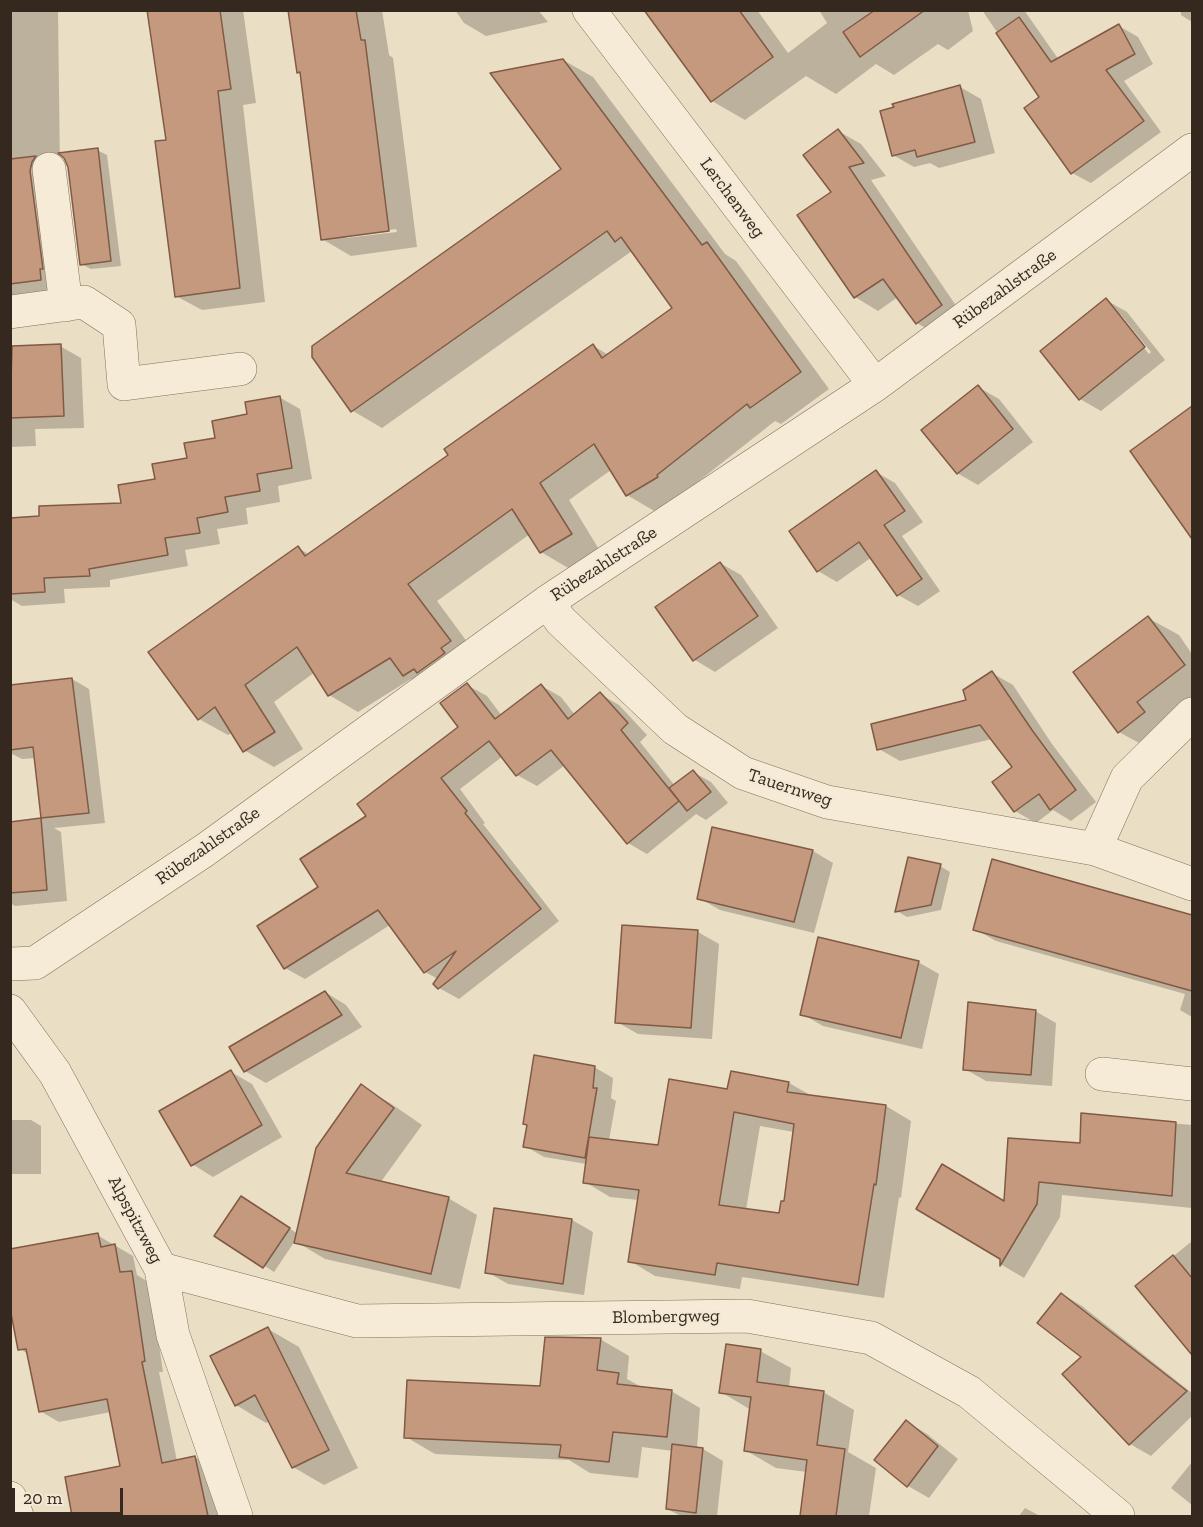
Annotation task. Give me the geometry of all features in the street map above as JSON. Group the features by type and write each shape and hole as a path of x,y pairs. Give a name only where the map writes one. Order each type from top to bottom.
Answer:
{"street":[{"name":"Lerchenweg","path":"589,10 875,385"},
{"name":"Rübezahlstraße","path":"10,964 35,963 205,850 547,602 875,385 1192,150"},
{"path":"50,169 66,305"},
{"path":"10,312 84,302 119,324 124,384 240,369"},
{"name":"Tauernweg","path":"547,602 561,621 675,729 743,773 827,802 1095,849 1192,884"},
{"path":"1095,849 1127,778 1192,714"},
{"name":"Alpspitzweg","path":"10,1011 55,1072 161,1269 173,1335 236,1516"},
{"path":"1102,1074 1192,1084"},
{"name":"Blombergweg","path":"161,1269 357,1321 747,1316 871,1338 969,1392 1118,1516"},
{"path":"10,1498 17,1516"}],"building":[{"path":"147,10 220,10 231,89 218,91 240,288 175,297 155,141 166,140"},
{"path":"288,10 356,10 361,40 365,40 389,231 321,240 300,72 297,73"},
{"path":"644,10 739,10 773,57 711,102"},
{"path":"875,10 925,10 860,57 843,32"},
{"path":"1019,17 1051,62 1119,24 1135,54 1106,70 1144,121 1071,174 1024,108 1039,97 996,33"},
{"path":"563,59 702,245 707,242 801,372 750,408 747,404 657,475 658,477 626,496 594,444 540,483 572,534 540,553 512,509 408,584 451,641 441,648 445,653 417,673 414,669 403,676 390,658 328,696 297,647 245,685 275,732 243,752 215,707 198,720 148,652 298,546 305,556 448,455 444,449 593,344 602,358 672,308 621,237 615,242 607,231 351,412 312,357 312,346 561,169 490,73"},
{"path":"960,85 975,142 917,157 915,150 892,156 880,111 894,107 892,104"},
{"path":"838,129 864,163 849,167 942,305 916,324 883,279 854,298 797,215 831,192 803,155"},
{"path":"98,148 111,261 80,265 68,167 64,158 58,153"},
{"path":"36,156 30,171 43,269 40,269 41,280 10,284 10,159"},
{"path":"1106,298 1145,347 1079,400 1040,351"},
{"path":"61,344 64,416 10,418 12,346"},
{"path":"978,385 1013,429 957,474 921,430"},
{"path":"280,396 292,468 257,474 260,491 225,497 228,512 197,518 200,533 165,538 168,555 89,569 90,576 44,578 45,592 10,594 10,518 39,516 39,506 121,503 118,485 155,479 152,464 187,458 184,443 215,438 212,421 247,414 245,402"},
{"path":"1192,406 1192,539 1130,451"},
{"path":"876,470 905,511 884,525 922,579 897,596 859,542 817,572 789,531"},
{"path":"720,562 758,616 693,661 655,607"},
{"path":"1148,616 1185,665 1137,702 1145,712 1118,733 1073,672"},
{"path":"992,671 1076,790 1050,810 1039,794 1014,812 992,782 1012,767 980,725 877,750 871,724 966,700 963,690"},
{"path":"72,678 89,813 41,818 33,747 10,750 10,685"},
{"path":"467,683 495,719 541,684 568,719 600,692 628,723 621,730 679,801 627,844 551,750 516,776 489,741 441,778 467,811 465,813 541,909 438,989 433,984 456,951 424,973 378,910 284,969 257,926 318,887 300,859 366,816 357,804 458,727 440,703"},
{"path":"693,770 711,792 687,811 669,788"},
{"path":"41,818 47,890 10,893 10,822"},
{"path":"712,827 813,850 794,922 697,899"},
{"path":"908,857 941,864 931,905 895,912"},
{"path":"992,859 1192,915 1192,991 973,930"},
{"path":"622,925 698,930 691,1028 615,1023"},
{"path":"818,937 919,961 901,1038 800,1015"},
{"path":"325,991 342,1015 244,1072 229,1047"},
{"path":"968,1002 1036,1010 1031,1075 963,1070"},
{"path":"534,1055 595,1066 593,1088 597,1088 585,1158 523,1147 527,1125 523,1124"},
{"path":"231,1070 262,1125 191,1166 159,1111"},
{"path":"731,1071 789,1082 787,1092 886,1105 876,1185 874,1184 858,1285 717,1263 715,1275 628,1262 639,1190 583,1183 589,1137 658,1145 669,1079 727,1089","holes":["734,1112 794,1124 784,1201 781,1201 779,1213 719,1205"]},
{"path":"361,1084 394,1108 346,1173 449,1197 431,1274 294,1243 316,1148"},
{"path":"1081,1113 1176,1122 1172,1196 1039,1182 1037,1204 1000,1266 1000,1259 916,1209 942,1164 1004,1201 1008,1138 1080,1143"},
{"path":"241,1196 290,1228 263,1268 214,1236"},
{"path":"494,1208 572,1219 563,1284 485,1273"},
{"path":"98,1233 101,1247 115,1244 120,1272 132,1271 145,1361 142,1362 162,1463 195,1456 208,1516 72,1516 65,1477 120,1466 107,1399 39,1412 26,1349 18,1350 10,1308 10,1249"},
{"path":"1173,1255 1192,1278 1192,1355 1135,1286"},
{"path":"1061,1293 1187,1391 1129,1445 1062,1374 1081,1357 1037,1323"},
{"path":"268,1327 329,1450 292,1468 255,1395 235,1406 210,1356"},
{"path":"545,1337 601,1338 597,1370 619,1373 617,1384 672,1390 667,1437 613,1432 609,1462 559,1457 561,1445 404,1438 407,1380 540,1386"},
{"path":"726,1344 761,1349 757,1382 824,1391 817,1445 845,1449 836,1516 800,1516 807,1460 744,1451 751,1397 719,1393"},
{"path":"906,1420 938,1446 907,1487 874,1460"},
{"path":"672,1444 703,1448 696,1513 666,1509"}]}
